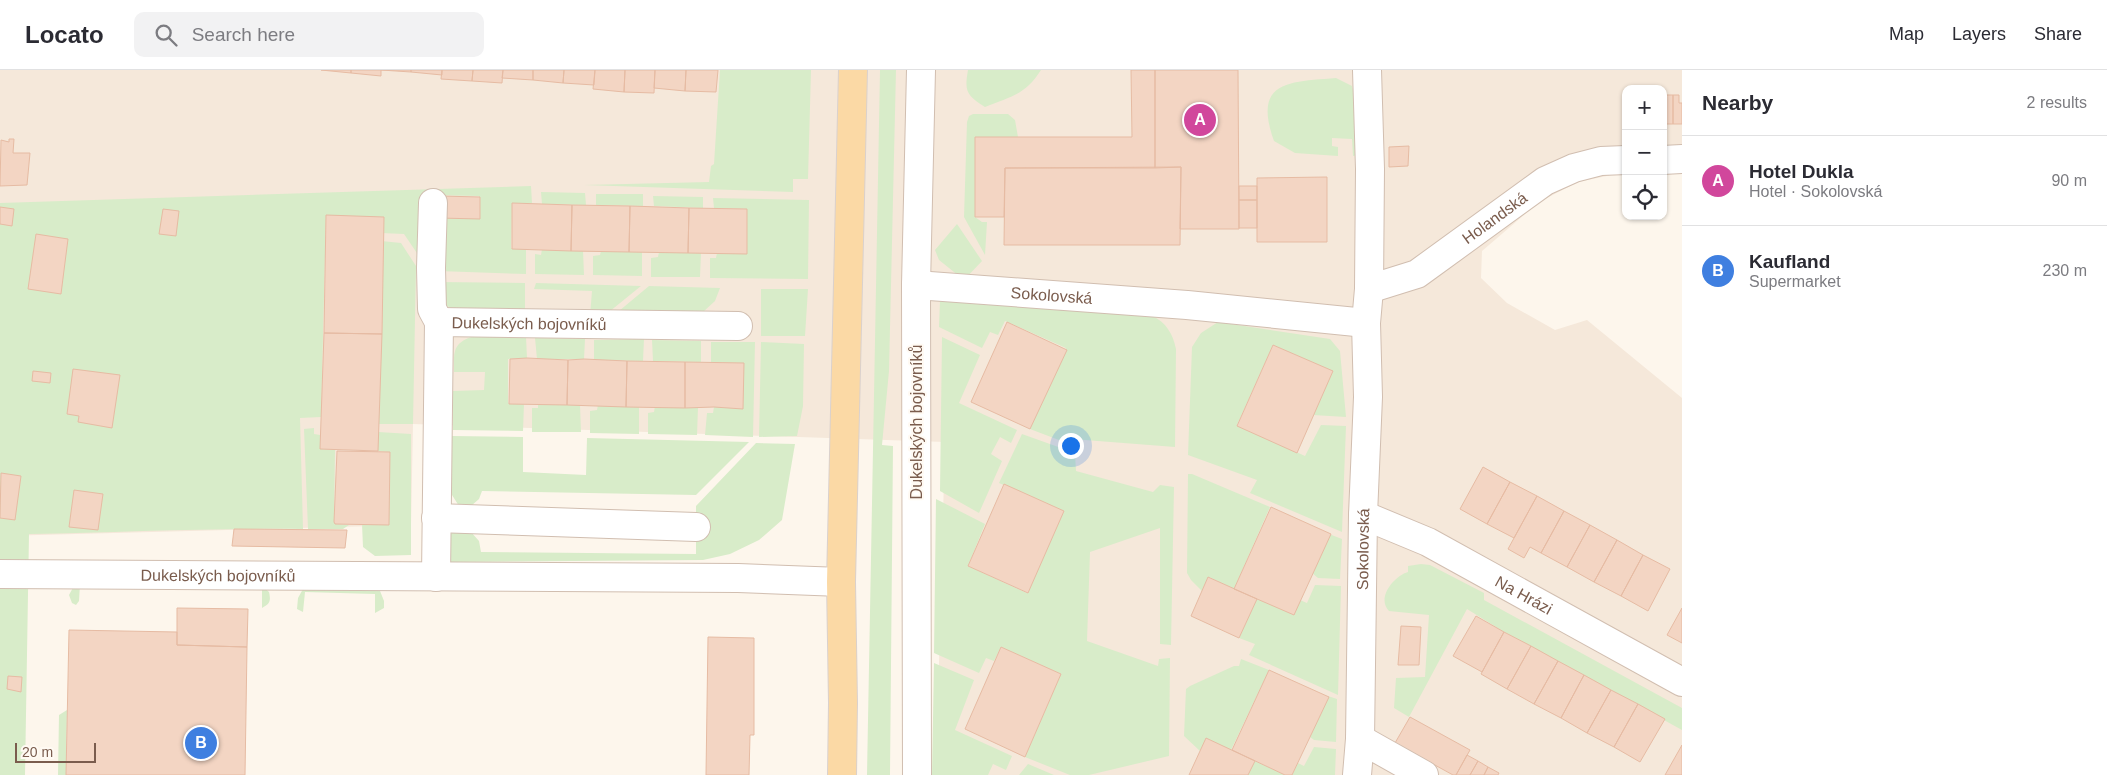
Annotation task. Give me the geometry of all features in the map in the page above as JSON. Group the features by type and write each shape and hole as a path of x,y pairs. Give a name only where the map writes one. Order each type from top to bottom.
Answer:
{"main road":[{"path":"842,775 841,582 853,70"}],"street":[{"name":"Dukelských bojovníků","path":"917,775 916,285 921,70"},
{"name":"Sokolovská","path":"1357,775 1360,739 1363,515 1368,397 1366,323 1369,289 1370,169 1367,70"},
{"path":"1667,160 1682,159"},
{"name":"Holandská","path":"1369,289 1417,274 1545,181 1574,168 1601,161 1622,160"},
{"name":"Dukelských bojovníků","path":"433,204 432,309 439,322 436,577"},
{"name":"Sokolovská","path":"916,285 1188,305 1366,323"},
{"name":"Dukelských bojovníků","path":"439,322 738,326"},
{"name":"Na Hrázi","path":"1363,515 1428,542 1682,682"},
{"path":"436,518 696,527"},
{"name":"Dukelských bojovníků","path":"0,574 738,578 841,582"},
{"path":"1360,739 1424,775"}],"shaded area":[{"path":"0,70 1682,70 1682,150 1667,150 1667,85 1622,85 1622,173 1578,182 1539,202 1482,251 1481,278 1507,303 1555,330 1587,320 1682,398 1682,775 936,775 945,442 413,424 411,525 0,536"}],"green space":[{"path":"720,70 811,70 808,179 793,179 793,192 584,185 709,182 711,166 714,164"},
{"path":"880,70 896,70 889,371 882,445 893,446 890,775 867,775"},
{"path":"968,70 1041,70 1029,85 1017,94 985,107 968,92 966,83"},
{"path":"1336,78 1352,86 1355,98 1358,155 1353,156 1352,139 1332,138 1332,146 1338,147 1338,156 1295,153 1274,141 1268,121 1268,106 1272,95 1280,88 1290,84"},
{"path":"973,114 1008,114 1015,120 1018,137 975,137 975,217 982,222 987,222 985,255 964,217 967,122 969,116"},
{"path":"531,186 532,203 512,203 511,248 526,249 526,274 438,271 438,217 479,216 479,196 425,195 423,262 404,234 381,233 326,215 321,417 300,418 303,529 29,534 25,775 0,775 0,203"},
{"path":"541,192 585,193 586,205 542,204"},
{"path":"596,194 643,194 643,206 596,205"},
{"path":"653,196 703,197 703,208 654,206"},
{"path":"713,198 809,200 808,279 710,278 710,258 716,258 717,253 744,253 747,209 714,208"},
{"path":"957,224 982,261 964,280 939,260 935,250"},
{"path":"381,241 401,243 416,266 413,424 378,424"},
{"path":"542,249 583,250 584,275 535,274 535,254 541,255"},
{"path":"601,251 642,252 642,276 593,275 593,256 600,255"},
{"path":"659,252 701,253 700,277 651,277 651,258 658,257"},
{"path":"437,282 525,283 525,315 455,310 445,305"},
{"path":"536,283 641,286 604,316 590,316 592,291 534,289"},
{"path":"649,286 720,288 715,301 703,312 613,316"},
{"path":"761,289 808,289 805,336 761,336"},
{"path":"947,299 1152,316 1157,319 1168,329 1176,349 1175,447 1072,439 1072,445 1030,429 1066,348 1005,321 998,335 990,332 982,348 939,327 940,301"},
{"path":"1218,322 1330,339 1340,351 1346,417 1313,415 1332,371 1273,345 1237,425 1305,456 1321,425 1346,426 1342,532 1250,493 1257,480 1188,455 1192,347 1201,333"},
{"path":"474,336 526,337 527,358 508,359 508,402 509,404 524,404 523,431 453,430 453,391 484,390 485,372 454,372 454,359 458,345"},
{"path":"942,337 980,355 959,403 1017,430 1011,443 1000,437 991,454 1002,461 979,513 940,491"},
{"path":"535,338 585,339 584,359 537,359"},
{"path":"644,339 643,361 594,360 594,340"},
{"path":"652,340 701,341 701,362 653,361"},
{"path":"711,342 755,342 753,437 705,435 707,413 713,413 714,407 743,364 711,362"},
{"path":"761,342 804,344 803,406 797,436 759,437"},
{"path":"538,404 580,405 581,432 532,432 532,408 538,408"},
{"path":"598,405 639,406 639,434 590,433 590,411 597,410"},
{"path":"655,406 698,408 697,435 648,434 648,413 654,412"},
{"path":"314,428 314,434 320,435 320,449 335,450 334,522 336,524 349,525 343,529 308,529 304,429"},
{"path":"378,432 411,434 411,555 375,556 363,547 362,524 389,452 378,451"},
{"path":"1022,434 1075,453 1076,471 1153,492 1160,485 1174,487 1171,645 1160,644 1160,528 1090,552 1087,641 1158,666 1159,659 1170,658 1169,756 1089,775 1070,775 1025,757 1061,674 1001,647 994,661 986,658 979,673 934,653 936,499 985,524 968,566 1027,593 1064,511 999,483"},
{"path":"452,436 523,437 523,472 586,475 587,438 749,442 696,495 482,491 479,499 471,506 459,506 452,495"},
{"path":"756,443 795,444 782,520 759,540 730,554 703,560 449,562 444,539 455,531 471,532 479,541 481,552 696,554 696,506"},
{"path":"1188,474 1270,507 1234,589 1209,577 1202,591 1187,573"},
{"path":"1329,534 1342,539 1340,579 1318,578 1312,573"},
{"path":"1430,565 1484,593 1484,600 1682,708 1682,730 1504,632 1467,609 1409,717 1394,708 1396,678 1425,677 1429,615 1389,611 1386,606 1386,594 1388,588 1397,578 1408,572 1408,566"},
{"path":"90,576 258,582 269,592 270,600 262,608 262,587 193,585 191,589 182,589 181,586 80,584 79,601 76,605 72,603 69,595 75,584"},
{"path":"1315,585 1341,586 1338,695 1249,655 1255,644 1239,638 1257,599 1300,600 1307,603"},
{"path":"370,586 380,591 384,601 384,608 375,613 375,594 305,592 303,612 297,609 298,598 303,589"},
{"path":"1241,659 1269,670 1231,750 1206,739 1200,751 1184,736 1186,689 1234,666 1239,666"},
{"path":"934,663 974,680 955,730 1012,756 1006,770 993,764 988,775 932,775"},
{"path":"1328,696 1337,699 1336,742 1314,740 1310,737"},
{"path":"67,710 66,775 58,775 59,715"},
{"path":"1314,747 1336,749 1335,775 1292,775 1298,763 1304,766"},
{"path":"1253,761 1255,761 1285,775 1246,775"},
{"path":"1028,764 1054,775 1019,775"}],"building":[{"path":"321,70 351,70 351,73"},
{"path":"351,70 381,70 381,76 351,73"},
{"path":"381,70 411,70 411,72"},
{"path":"411,70 442,70 442,75 411,72"},
{"path":"442,70 473,70 472,81 441,79"},
{"path":"473,70 503,70 502,83 472,81"},
{"path":"503,70 533,70 533,80 502,78"},
{"path":"533,70 564,70 563,83 533,80"},
{"path":"564,70 595,70 594,85 563,83"},
{"path":"595,70 625,70 624,92 593,89"},
{"path":"625,70 655,70 654,93 624,92"},
{"path":"655,70 686,70 685,91 654,88"},
{"path":"686,70 718,70 716,92 685,91"},
{"path":"1131,70 1155,70 1155,168 1005,168 1004,217 975,217 975,137 1132,137"},
{"path":"1155,70 1238,70 1239,229 1180,229 1181,167 1155,168"},
{"path":"1667,95 1673,95 1673,124 1667,124"},
{"path":"1673,95 1679,95 1679,103 1682,103 1682,124 1673,124"},
{"path":"9,139 14,139 13,153 30,153 27,185 0,186 1,140 9,142"},
{"path":"1409,146 1408,166 1389,167 1389,147"},
{"path":"1181,167 1180,245 1004,245 1005,168"},
{"path":"1327,177 1327,242 1257,242 1257,178"},
{"path":"1239,186 1257,186 1257,200 1239,200"},
{"path":"440,196 480,197 480,219 439,218"},
{"path":"1239,200 1257,200 1257,228 1239,228"},
{"path":"512,203 572,205 571,251 512,249"},
{"path":"572,205 630,206 629,252 571,251"},
{"path":"630,206 689,208 688,253 629,252"},
{"path":"0,207 14,209 12,226 0,224"},
{"path":"689,208 747,209 747,254 688,253"},
{"path":"163,209 179,211 176,236 159,234"},
{"path":"326,215 384,217 382,334 324,333"},
{"path":"36,234 68,239 61,294 28,289"},
{"path":"1007,322 1067,350 1030,429 971,402"},
{"path":"324,333 382,334 378,451 320,449"},
{"path":"1273,345 1333,371 1297,453 1237,426"},
{"path":"510,359 568,360 567,405 509,404"},
{"path":"568,360 627,361 626,407 567,405"},
{"path":"627,361 685,362 685,408 626,407"},
{"path":"685,362 744,363 743,409 685,408"},
{"path":"73,369 120,375 112,428 78,422 79,416 67,414"},
{"path":"33,371 51,373 50,383 32,381"},
{"path":"337,451 390,452 389,525 335,524"},
{"path":"1483,467 1510,482 1487,524 1460,509"},
{"path":"1,473 21,476 15,520 0,518"},
{"path":"1510,482 1537,496 1514,538 1487,524"},
{"path":"1004,484 1064,511 1028,593 968,566"},
{"path":"74,490 103,494 98,530 69,527"},
{"path":"1537,496 1564,511 1541,553 1530,547 1524,558 1508,549"},
{"path":"1271,507 1331,534 1294,615 1234,589"},
{"path":"1564,511 1590,525 1567,567 1541,553"},
{"path":"1590,525 1617,540 1594,582 1567,567"},
{"path":"234,529 347,530 345,548 232,546"},
{"path":"1617,540 1643,555 1621,596 1594,582"},
{"path":"1643,555 1670,569 1648,611 1621,596"},
{"path":"1208,577 1257,599 1239,638 1191,616"},
{"path":"177,608 248,609 247,647 177,645"},
{"path":"1682,608 1682,643 1667,635"},
{"path":"1476,616 1504,632 1482,672 1453,656"},
{"path":"1401,626 1421,627 1419,665 1398,665"},
{"path":"69,630 177,632 177,645 247,647 245,775 66,775"},
{"path":"1504,632 1531,646 1507,689 1481,674"},
{"path":"708,637 754,638 754,735 750,735 749,775 706,775"},
{"path":"1531,646 1558,661 1534,704 1507,689"},
{"path":"1001,647 1061,674 1025,757 965,729"},
{"path":"1558,661 1584,675 1561,718 1534,704"},
{"path":"1269,670 1329,697 1292,775 1285,775 1232,750"},
{"path":"1584,675 1611,690 1587,733 1561,718"},
{"path":"8,676 22,677 21,692 7,689"},
{"path":"1611,690 1638,704 1614,747 1587,733"},
{"path":"1638,704 1665,719 1640,762 1614,747"},
{"path":"1410,717 1470,750 1456,775 1395,743"},
{"path":"1206,738 1255,761 1248,775 1189,775"},
{"path":"1682,745 1682,775 1665,775"},
{"path":"1467,755 1478,761 1470,775 1456,775"},
{"path":"1478,761 1488,767 1484,775 1470,775"},
{"path":"1488,767 1499,773 1498,775 1484,775"}],"place":[{"name":"Hotel Dukla","path":"1200,120"},
{"name":"Kaufland","path":"201,743"}]}
